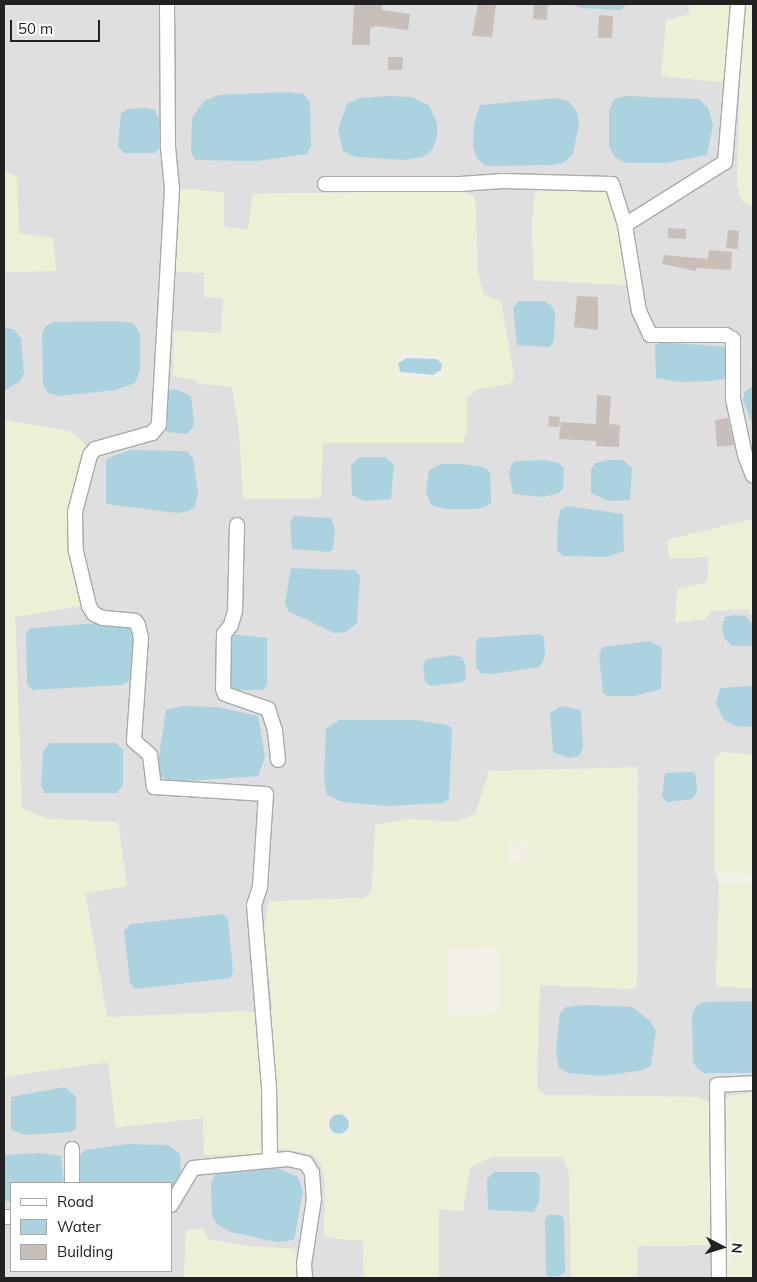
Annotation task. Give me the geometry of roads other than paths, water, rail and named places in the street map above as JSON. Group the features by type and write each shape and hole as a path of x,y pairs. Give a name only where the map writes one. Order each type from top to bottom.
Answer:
{"street":[{"path":"167,4 168,147 172,189 160,425 152,433 95,449 90,455 75,512 76,551 89,606 94,614 102,618 135,621 138,625 141,638 134,741 150,754 154,787 266,794 260,887 254,904 269,1086 270,1160"},
{"path":"625,225 725,162 738,4"},
{"path":"325,184 460,184 503,181 612,184 625,225 639,311 650,334 726,335 733,339 733,399 745,455 753,476"},
{"path":"237,525 235,611 232,626 224,634 223,689 226,694 268,709 275,731 278,760"},
{"path":"719,1278 716,1085 753,1083"},
{"path":"72,1148 72,1182"},
{"path":"172,1203 193,1168 288,1159 306,1163 312,1172 314,1199 304,1264 305,1278"}],"water":[{"path":"570,4 628,4 620,10 581,8"},
{"path":"287,92 304,94 310,102 311,146 307,154 257,161 195,160 191,152 192,118 204,101 219,95"},
{"path":"627,96 699,99 708,108 713,125 707,155 665,163 626,163 616,158 609,147 609,110 614,99"},
{"path":"411,97 429,105 437,123 437,137 432,150 423,157 404,160 355,157 343,151 338,130 347,104 359,98"},
{"path":"555,98 568,101 577,112 579,124 573,154 565,162 553,165 485,166 477,158 473,147 474,124 480,105"},
{"path":"145,108 155,110 159,119 160,148 154,153 124,153 118,146 121,113 128,109"},
{"path":"519,301 544,301 551,305 555,313 554,340 550,347 517,345 513,308"},
{"path":"117,321 133,323 140,333 140,370 135,383 116,390 59,396 48,393 43,385 42,335 45,327 53,322"},
{"path":"4,327 14,330 21,338 24,374 20,381 4,391"},
{"path":"662,342 727,347 729,372 724,379 712,381 680,382 656,378 655,345"},
{"path":"407,358 437,359 442,364 441,370 433,375 400,372 398,363"},
{"path":"753,386 753,426 743,400 745,391"},
{"path":"175,389 191,396 194,424 188,434 167,432 164,428 166,391"},
{"path":"130,450 187,451 193,458 198,494 195,506 189,511 177,513 106,504 106,459"},
{"path":"360,457 385,457 394,464 391,499 364,501 352,495 351,465"},
{"path":"543,460 559,463 564,468 563,488 559,493 544,497 513,494 509,473 512,464 516,461"},
{"path":"608,460 623,460 632,468 630,500 608,501 591,493 591,470 595,463"},
{"path":"441,464 483,467 490,472 491,504 478,509 445,509 431,505 426,492 429,470"},
{"path":"567,506 623,514 624,551 607,557 563,556 557,550 558,519 561,509"},
{"path":"294,516 331,518 335,529 333,549 329,552 292,549 290,523"},
{"path":"291,568 355,570 360,576 357,623 346,632 334,633 288,611 285,603"},
{"path":"734,615 745,616 753,624 753,646 732,646 724,638 722,626 725,617"},
{"path":"112,622 131,627 134,632 130,681 122,685 32,690 27,684 26,633 31,628"},
{"path":"232,634 267,638 267,685 263,690 236,690 228,685 227,637"},
{"path":"540,634 544,637 545,656 540,667 492,674 481,673 476,668 476,642 479,638"},
{"path":"650,641 662,648 661,689 635,696 608,696 603,693 599,654 602,647"},
{"path":"454,655 462,657 465,664 466,677 463,682 431,686 425,682 423,663 427,659"},
{"path":"753,686 753,727 734,726 723,719 716,703 720,688"},
{"path":"183,706 218,707 258,716 265,757 258,776 172,782 161,777 157,769 166,710"},
{"path":"561,706 581,710 583,747 579,756 568,758 553,752 550,713"},
{"path":"339,720 416,720 447,725 452,729 449,799 443,803 387,806 342,802 327,795 324,778 326,729"},
{"path":"50,743 116,743 123,750 123,785 117,793 45,793 41,786 43,751"},
{"path":"693,772 696,776 697,793 692,799 667,802 662,796 665,773"},
{"path":"223,914 228,920 233,971 230,978 136,989 130,983 124,931 131,924"},
{"path":"753,1001 753,1073 704,1073 696,1067 693,1061 692,1017 695,1007 703,1002"},
{"path":"586,1005 632,1007 650,1021 656,1031 651,1065 644,1070 601,1076 569,1073 559,1068 556,1051 560,1013 566,1007"},
{"path":"65,1087 76,1097 76,1129 71,1132 25,1135 11,1130 11,1097"},
{"path":"339,1114 346,1117 349,1124 346,1131 339,1134 332,1131 329,1124 332,1117"},
{"path":"128,1144 168,1145 180,1154 181,1175 172,1188 172,1182 76,1182 79,1156 85,1150"},
{"path":"40,1153 61,1156 64,1182 10,1182 10,1202 4,1200 4,1155"},
{"path":"276,1167 298,1177 303,1191 294,1240 277,1242 231,1232 218,1225 212,1216 211,1184 217,1170"},
{"path":"494,1172 536,1172 540,1176 539,1202 534,1212 488,1210 487,1179"},
{"path":"548,1215 561,1215 564,1219 565,1272 560,1276 549,1277 546,1274 545,1219"}]}
